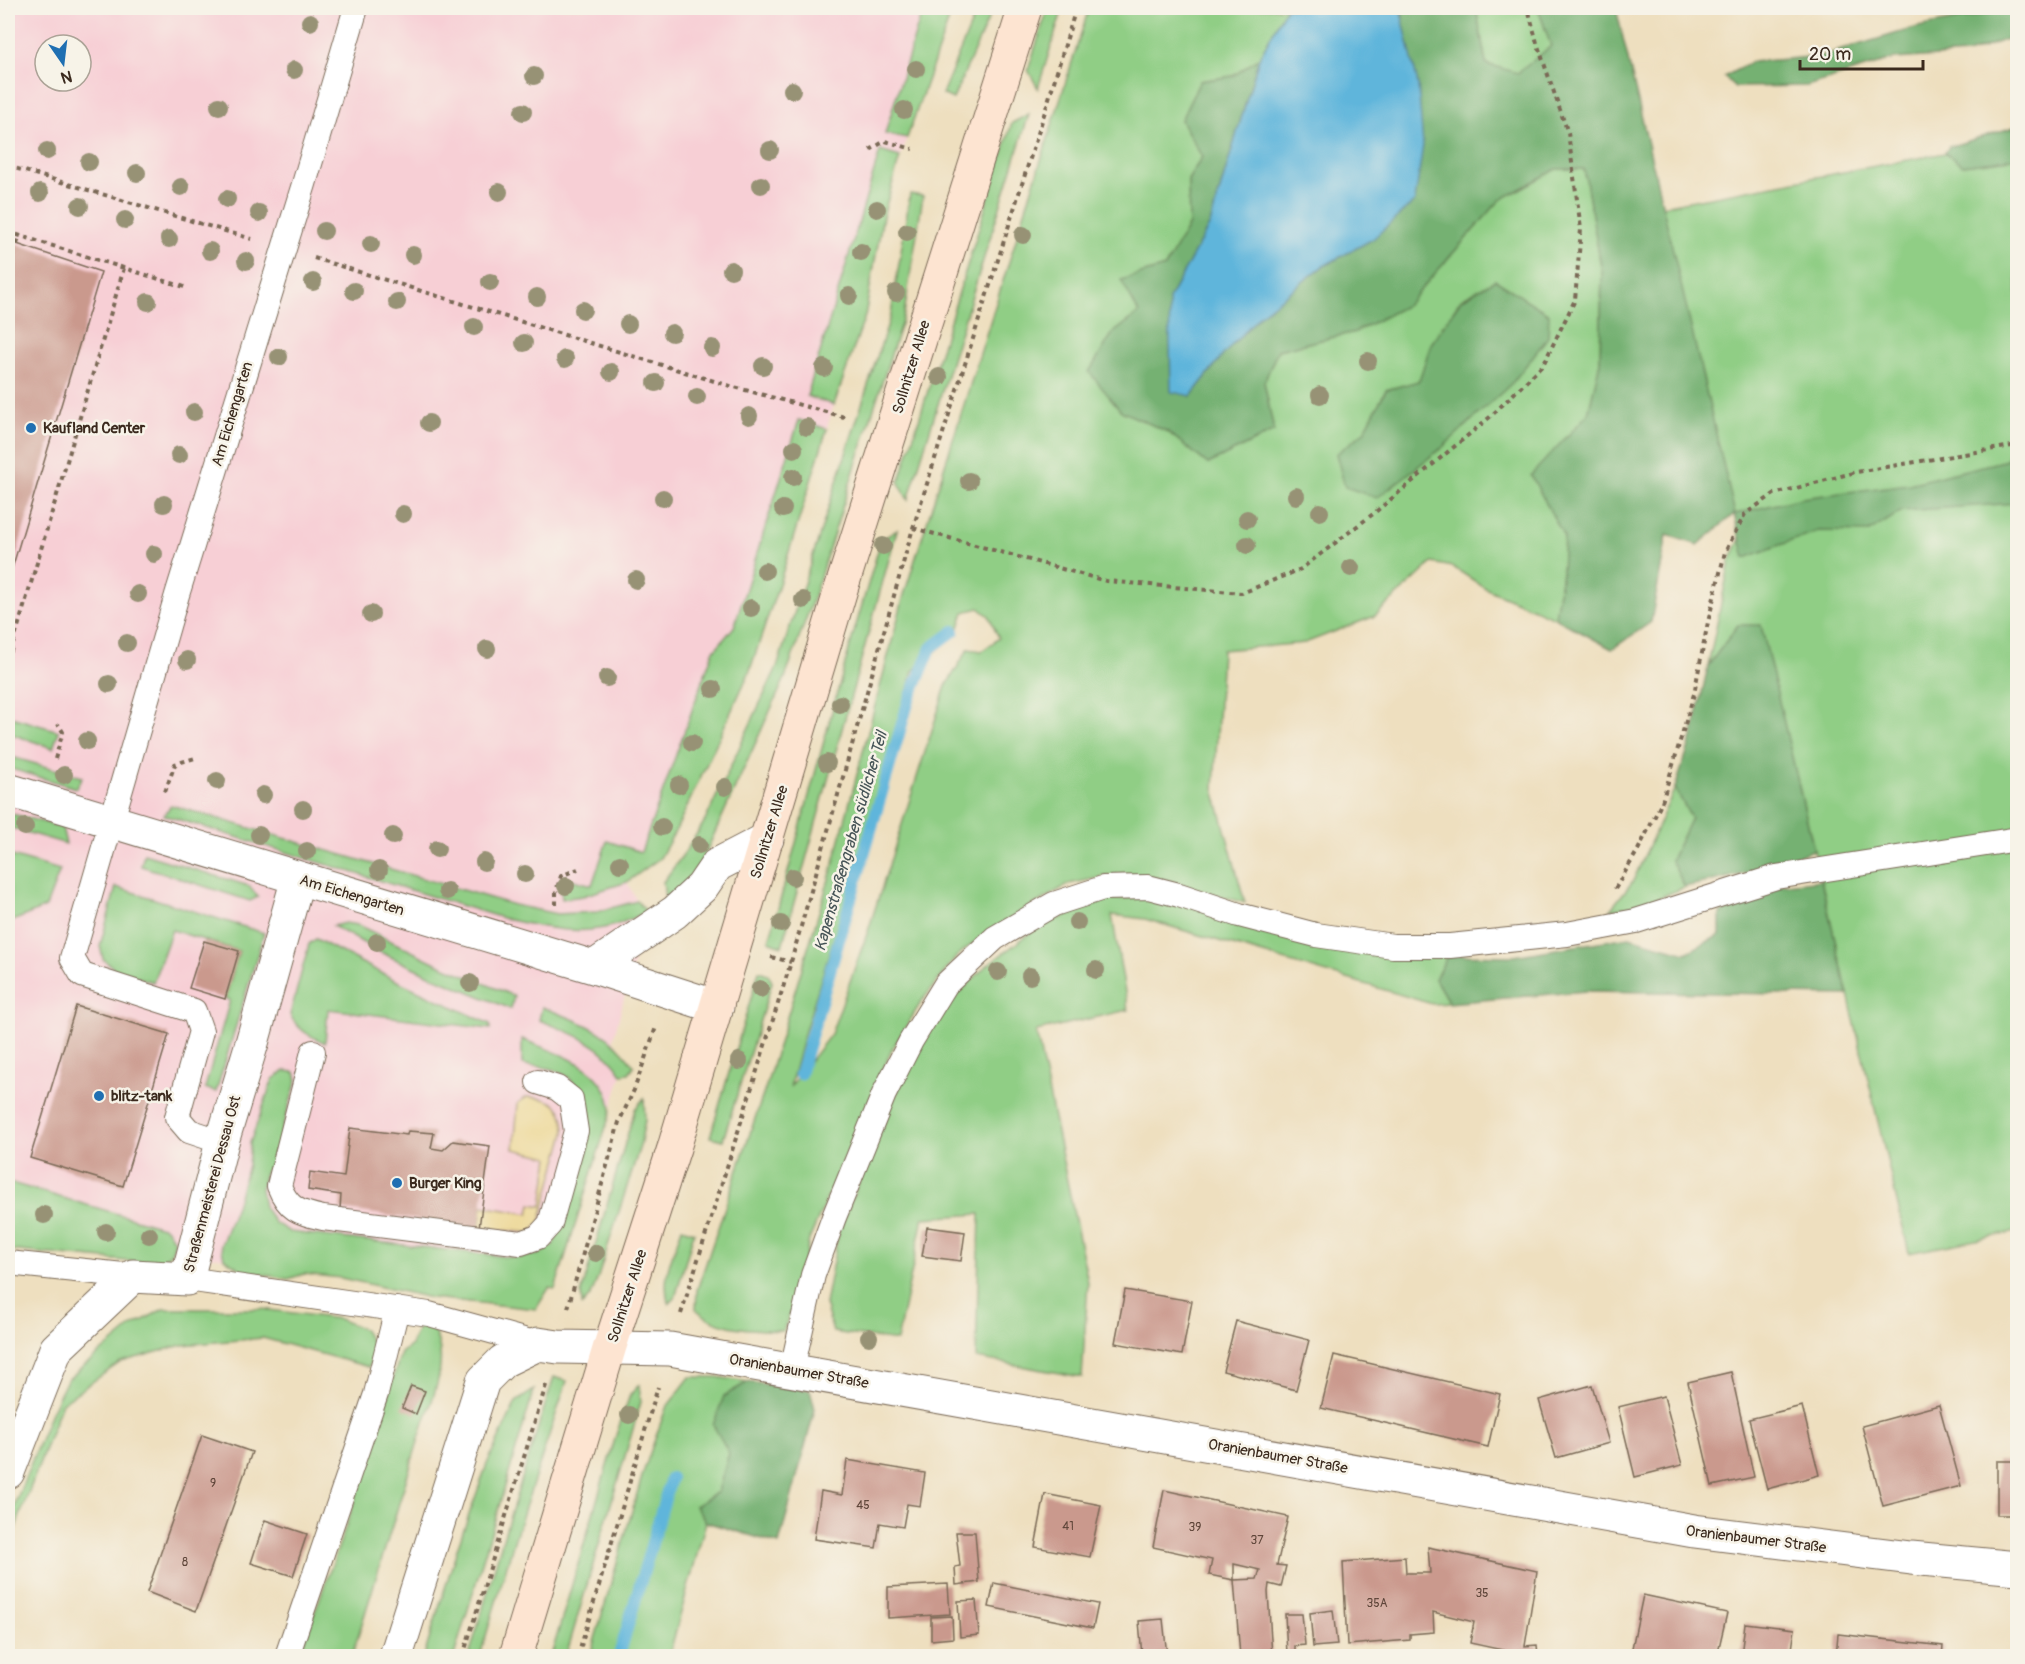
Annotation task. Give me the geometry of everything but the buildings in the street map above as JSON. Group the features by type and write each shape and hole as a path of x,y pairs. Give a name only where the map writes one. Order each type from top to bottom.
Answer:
{"main road":[{"name":"Sollnitzer Allee","path":"516,1656 610,1346 717,1007 841,589 1025,8"}],"street":[{"name":"Am Eichengarten","path":"8,790 717,1007"},
{"path":"594,968 675,912 702,887 717,865 767,838"},
{"name":"Straßenmeisterei Dessau Ost","path":"133,1276 187,1279 222,1142 298,878"},
{"path":"8,1472 56,1349 133,1276"},
{"path":"396,1656 483,1381 502,1360 548,1346"},
{"name":"Oranienbaumer Straße","path":"548,1346 670,1348 1694,1531 1911,1558 2018,1568"}],"lane":[{"name":"Am Eichengarten","path":"222,1142 189,1131 177,1117 201,1031 194,1011 82,975 72,958 180,584 356,8"},
{"path":"792,1369 813,1275 834,1217 885,1094 911,1041 946,984 962,968 995,938 1054,904 1103,888 1148,886 1239,915 1316,935 1393,946 1450,946 1567,934 1636,921 1776,877 2018,838"},
{"path":"313,1052 279,1185 284,1198 300,1213 323,1218 521,1242 538,1237 550,1224 576,1131 571,1099 557,1088 538,1082"},
{"path":"8,1263 133,1276"},
{"path":"187,1279 429,1314 548,1346"},
{"path":"286,1656 376,1394 397,1309"}],"path":[{"path":"578,1656 670,1348 772,1023 913,528 1076,8"},
{"path":"913,528 1106,581 1242,593 1301,569 1373,514 1490,417 1543,366 1575,300 1581,229 1568,133 1537,43 1528,8"},
{"path":"870,150 885,141 913,149"},
{"path":"8,166 727,385 848,418"},
{"path":"8,232 188,288"},
{"path":"17,244 20,235"},
{"path":"8,661 124,268"},
{"path":"1609,897 1638,850 1662,802 1694,694 1725,552 1745,514 1774,494 1856,472 2018,445"},
{"path":"56,759 63,732 58,724"},
{"path":"165,792 175,765 195,758"},
{"path":"556,904 556,891 561,876 578,869"},
{"path":"463,1656 548,1346 619,1122 640,1074"}],"shaded area":[{"path":"8,8 953,8 900,158 883,216 865,316 834,405 749,673 677,828 660,858 627,882 637,901 647,912 613,1040 634,1066 629,1073 622,1074 555,1289 171,1253 8,1235"}],"green space":[{"path":"923,8 953,8 907,138 885,134"},
{"path":"978,8 993,8 953,99 942,94"},
{"path":"1048,8 1063,8 1038,88 1028,70"},
{"path":"1089,8 1286,8 1259,58 1233,76 1200,81 1181,120 1202,157 1188,180 1189,224 1165,267 1122,280 1139,313 1112,334 1121,411 1168,432 1208,464 1274,431 1264,382 1278,350 1355,332 1407,305 1500,200 1556,169 1584,169 1602,272 1600,362 1588,414 1532,475 1564,537 1562,572 1555,618 1487,589 1453,567 1432,563 1375,616 1305,643 1222,650 1214,789 1245,903 1167,880 1123,873 1069,884 989,931 957,956 922,1001 892,1049 809,1240 798,1295 783,1331 737,1328 715,1321 696,1309 697,1290 767,1083 833,866 904,595","holes":["1495,280 1345,487 1364,432 1386,390 1419,381 1431,344 1461,299","979,608 989,616 999,638 982,651 968,649 946,686 868,931 831,1034 790,1087 805,1031 882,784 913,671 957,633 964,612"]},
{"path":"1400,8 1476,8 1486,64 1518,73 1551,46 1538,8 1616,8 1735,514 1802,498 1909,484 2007,460 2017,427 2017,503 1902,511 1869,532 1818,531 1745,558 1734,514 1698,545 1667,535 1651,622 1612,649 1555,618 1562,572 1564,537 1531,475 1588,414 1600,362 1602,272 1584,169 1556,169 1500,200 1407,305 1355,332 1278,350 1264,382 1274,431 1208,464 1168,432 1121,411 1089,372 1112,334 1139,313 1121,280 1165,267 1189,224 1188,180 1202,157 1181,120 1200,81 1233,76 1259,58 1210,224 1169,299 1191,396 1223,355 1260,315 1322,267 1373,239 1403,15"},
{"path":"1476,8 1538,8 1551,46 1518,74 1486,64"},
{"path":"2017,8 2017,35 1967,54 1894,59 1807,86 1735,87 1724,77 1751,62 1821,56 1918,27"},
{"path":"1029,114 908,500 899,483 1012,123"},
{"path":"2017,126 2017,158 1963,165 1945,153 1949,147"},
{"path":"880,151 900,157 883,216 865,316 834,405 807,396"},
{"path":"1945,153 1963,165 2017,158 2017,1232 1909,1253 1761,626 1738,625 1708,666 1730,561 1740,539 1662,206"},
{"path":"910,194 923,196 904,314 813,599 785,678 702,861 683,885 665,898 663,882 705,821 777,667 891,314"},
{"path":"1495,280 1549,314 1548,337 1513,382 1443,447 1377,498 1345,487 1336,454 1364,432 1386,390 1419,381 1431,344 1461,300"},
{"path":"799,420 827,429 749,673 677,828 660,858 627,882 583,896 562,899 561,891 566,878 592,885 607,841 641,852 713,652 734,627"},
{"path":"897,530 782,946 769,941 852,639 881,540"},
{"path":"1738,625 1761,625 1814,850 1748,873 1685,887 1671,860 1691,818 1675,788 1693,734 1708,666"},
{"path":"8,716 59,731 53,748 8,733"},
{"path":"8,756 82,777 76,788 8,768"},
{"path":"1675,788 1691,818 1671,860 1685,887 1646,903 1610,910 1633,881"},
{"path":"171,805 514,905 557,914 596,912 637,901 647,912 616,925 586,930 560,929 509,920 164,815"},
{"path":"8,813 62,827 66,844 8,827"},
{"path":"144,854 249,886 258,897 250,901 141,866"},
{"path":"8,855 60,870 46,907 8,923"},
{"path":"1821,880 1848,995 1586,991 1449,1003 1435,979 1448,955 1514,956 1629,937 1686,953 1720,935 1720,913 1778,885"},
{"path":"116,887 264,933 216,1092 205,1088 230,1000 225,999 239,951 172,930 153,982 117,971 103,959 100,946"},
{"path":"1150,896 1448,955 1435,979 1449,1003 1432,1004 1145,919 1112,915 1128,1010 1036,1031 1088,1282 1082,1377 976,1358 980,1214 923,1218 897,1341 833,1332 825,1304 839,1230 896,1094 935,1017 985,967 1038,927 1104,900"},
{"path":"345,923 358,925 436,963 514,996 511,1009 378,951 333,926"},
{"path":"316,939 391,978 490,1024 490,1029 328,1009 325,1043 314,1038 304,1032 290,1015 309,944"},
{"path":"759,971 768,974 772,982 723,1140 710,1137"},
{"path":"542,1007 582,1023 604,1035 624,1053 634,1066 629,1073 622,1074 614,1063 596,1047 539,1020"},
{"path":"522,1039 565,1057 591,1072 601,1083 608,1096 611,1111 555,1289 549,1288 536,1309 431,1298 341,1278 304,1274 288,1279 243,1271 224,1258 221,1245 248,1165 250,1143 273,1079 285,1071 295,1072 297,1080 272,1162 264,1175 261,1189 264,1207 275,1223 290,1232 518,1258 540,1254 553,1245 562,1226 563,1207 588,1124 586,1105 579,1089 568,1077 551,1069 522,1064"},
{"path":"644,1098 645,1120 640,1146 598,1277 591,1295 582,1305 581,1294 635,1109"},
{"path":"8,1182 166,1228 175,1242 171,1253 158,1264 8,1250"},
{"path":"682,1228 694,1232 675,1298 669,1304 667,1275"},
{"path":"163,1309 262,1309 339,1319 363,1329 375,1347 369,1367 263,1338 182,1345 121,1362 62,1403 8,1548 8,1522 51,1412 67,1380 131,1327"},
{"path":"426,1322 434,1332 439,1344 440,1370 437,1384 352,1656 299,1656 350,1515 401,1353 411,1345 418,1328"},
{"path":"554,1377 567,1381 515,1538 480,1656 469,1656 504,1535"},
{"path":"690,1377 717,1377 748,1382 724,1396 729,1453 718,1492 695,1506 706,1522 669,1656 590,1656 643,1473 666,1408"},
{"path":"748,1382 810,1390 815,1409 779,1544 706,1522 695,1506 718,1492 729,1453 713,1425 724,1396"},
{"path":"639,1385 641,1402 566,1656 551,1656 617,1432 630,1395"},
{"path":"534,1390 454,1656 424,1656 458,1546 487,1464 516,1402"}],"sand":[{"path":"527,1097 544,1099 556,1105 563,1116 564,1123 565,1133 540,1222 531,1233 479,1228 482,1206 529,1214 531,1204 542,1206 549,1157 514,1149 518,1103"}],"water":[{"path":"1286,8 1400,8 1418,84 1423,145 1415,201 1373,239 1322,267 1260,315 1223,355 1191,396 1171,392 1169,299 1210,224 1259,58"}],"waterway":[{"name":"Kapenstraßengraben südlicher Teil","path":"800,1074 908,703 931,648 954,631"},
{"name":"Kapenstraßengraben südlicher Teil","path":"619,1656 671,1478"}],"place":[{"name":"Kaufland Center","path":"31,428"},
{"name":"blitz-tank","path":"99,1096"},
{"name":"Burger King","path":"397,1183"}]}
